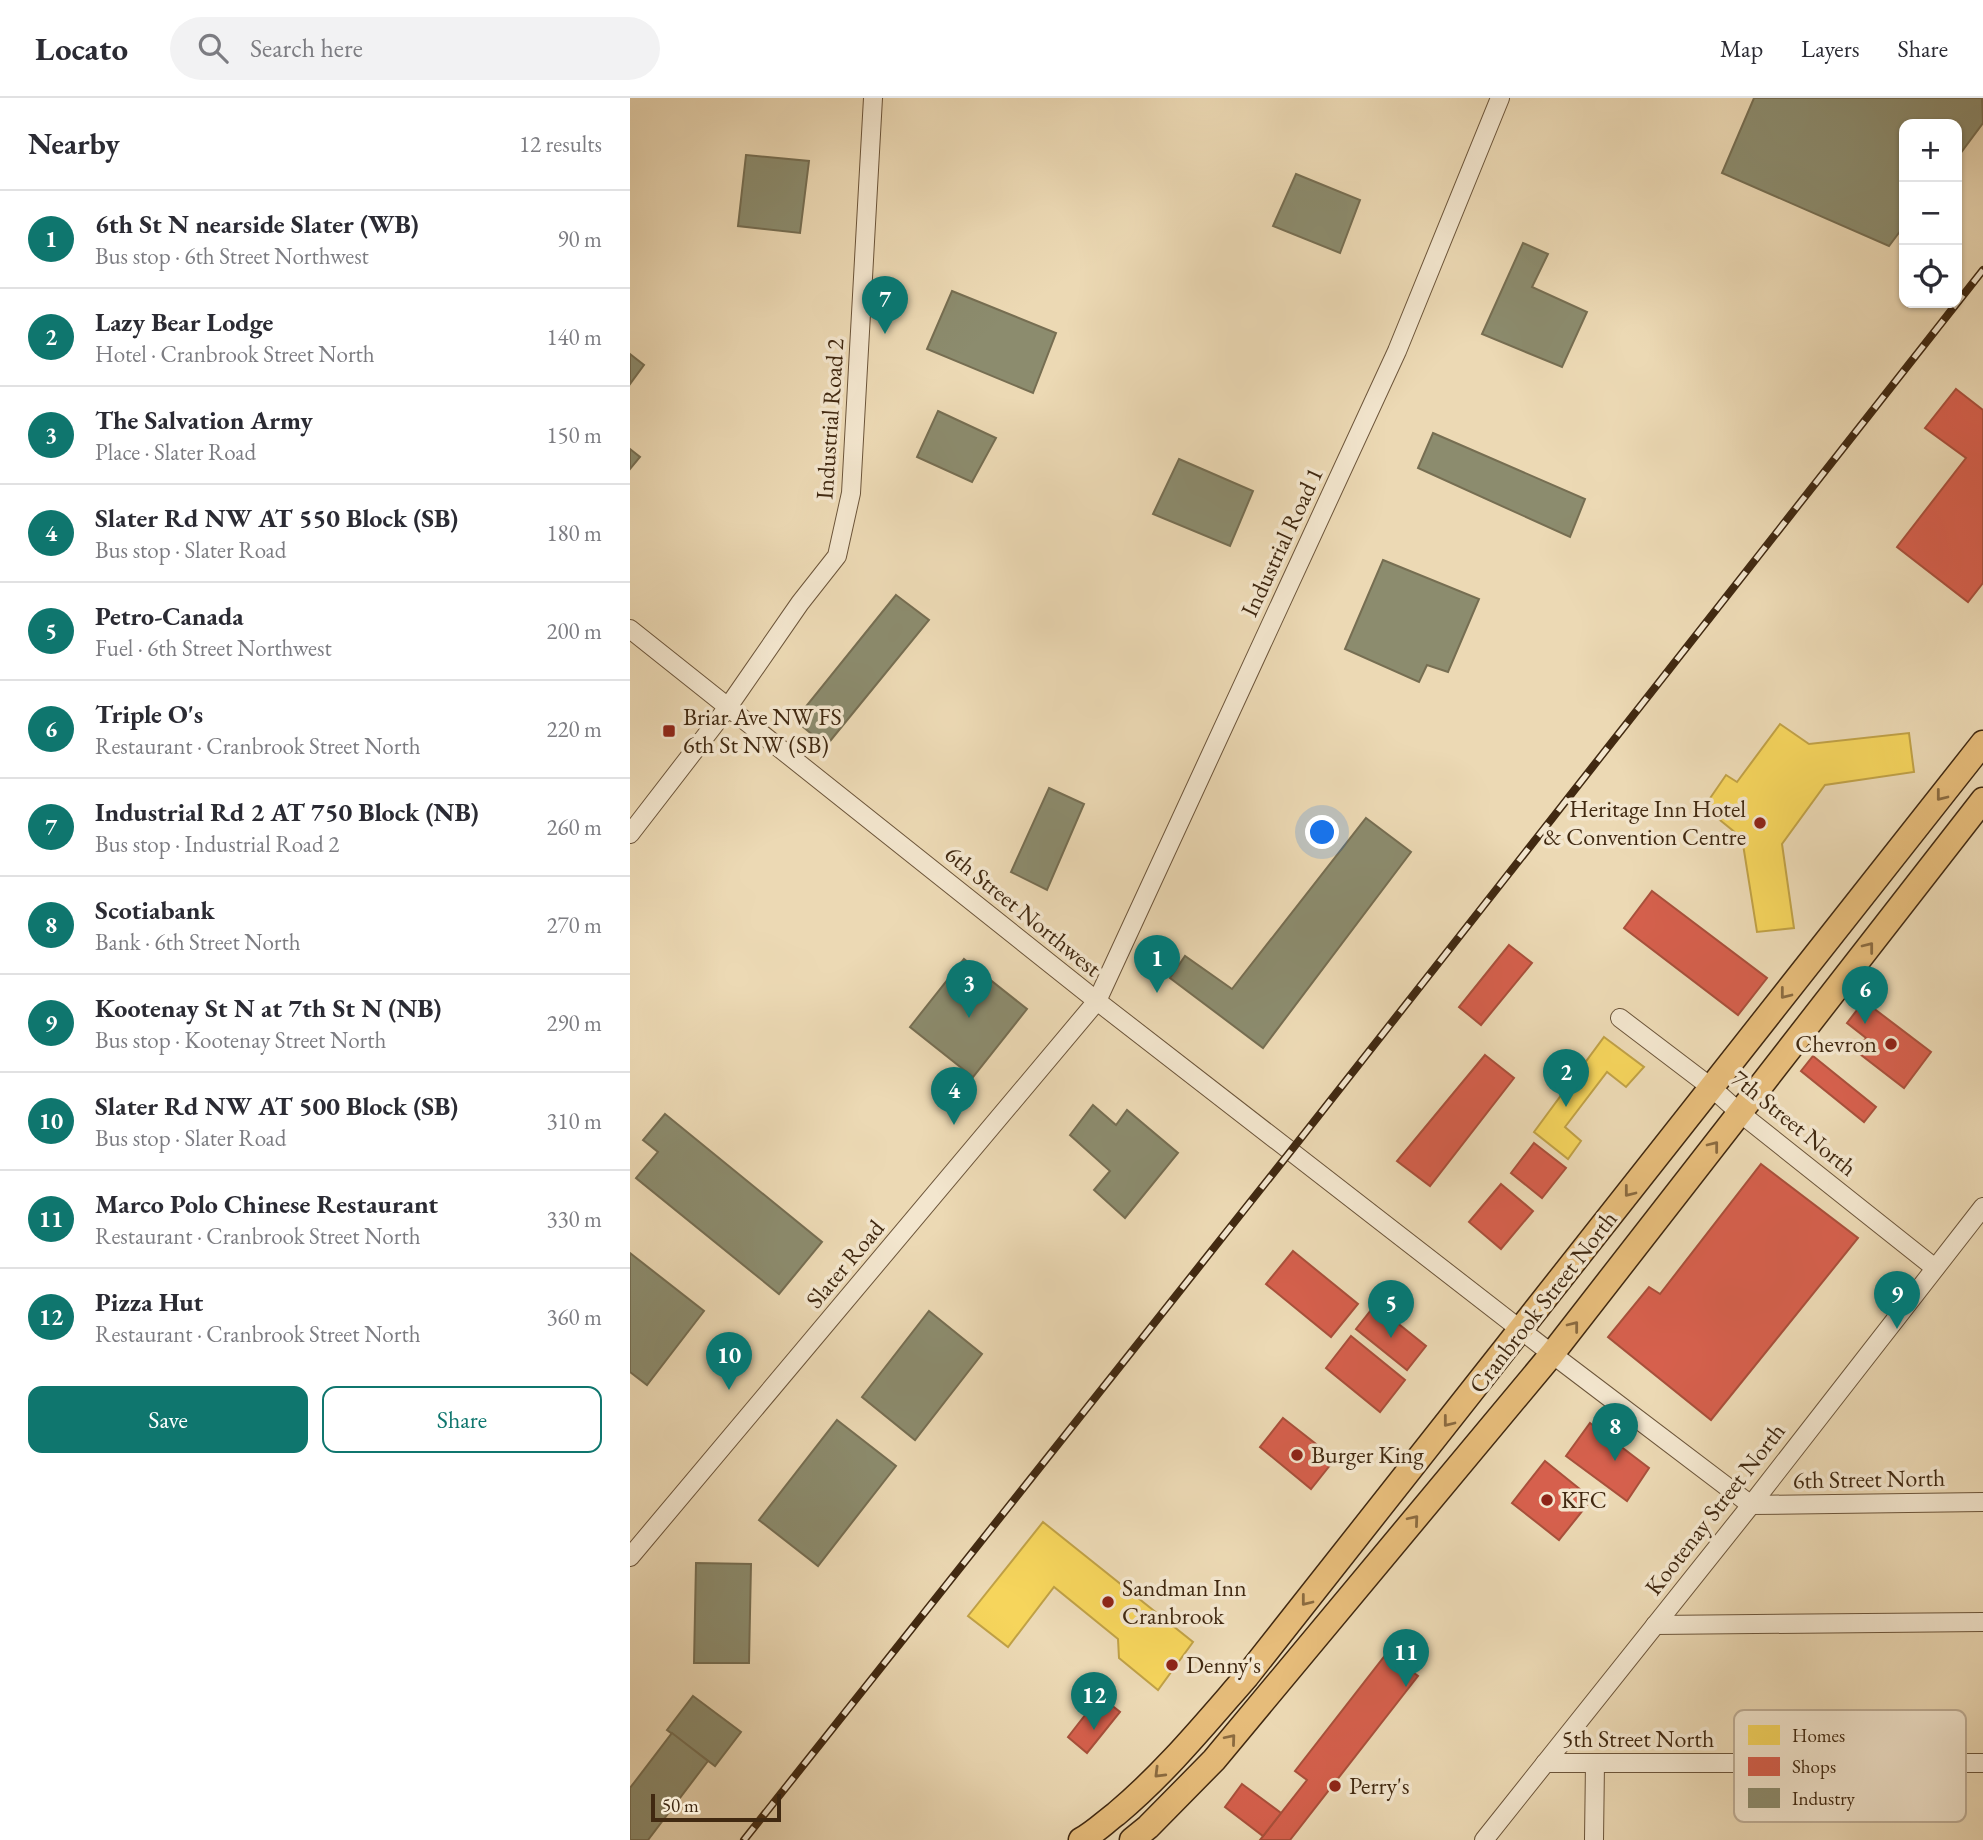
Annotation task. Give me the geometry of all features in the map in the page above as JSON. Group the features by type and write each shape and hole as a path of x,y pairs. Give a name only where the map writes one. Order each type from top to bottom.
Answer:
{"highway":[{"name":"Cranbrook Street North","path":"1081,1840 1132,1801 1184,1748 1229,1696 1521,1331 1983,743"},
{"name":"Cranbrook Street North","path":"1132,1840 1214,1760 1552,1354 1983,800"}],"street":[{"name":"Industrial Road 2","path":"630,835 728,708 800,603 837,556 851,493 873,98"},
{"name":"Industrial Road 1","path":"1097,1001 1396,351 1500,98"},
{"name":"6th Street Northwest","path":"630,629 1097,1001 1521,1331"},
{"name":"Slater Road","path":"630,1557 1097,1001"},
{"name":"7th Street North","path":"1620,1018 1712,1087 1740,1113 1935,1268"},
{"name":"Kootenay Street North","path":"1484,1840 1751,1505 1983,1207"},
{"path":"1521,1331 1751,1505"},
{"name":"6th Street North","path":"1751,1505 1983,1502"},
{"path":"1655,1625 1983,1622"},
{"name":"5th Street North","path":"1545,1763 1734,1763"},
{"path":"1594,1840 1595,1763"}],"building: Homes":[{"name":"Heritage Inn Hotel & Convention Centre","path":"1780,724 1809,744 1909,733 1914,772 1825,785 1782,844 1794,928 1757,932 1742,838 1704,807 1726,775 1737,782"},
{"path":"1604,1037 1644,1067 1626,1087 1607,1072 1565,1127 1581,1141 1568,1159 1534,1132"},
{"name":"Sandman Inn Cranbrook","path":"1043,1522 1193,1642 1158,1690 1119,1658 1118,1639 1054,1587 1008,1647 968,1616"}],"building: Shops":[{"path":"1956,389 1983,410 1983,583 1968,602 1897,547 1966,458 1925,428"},
{"path":"1652,891 1767,978 1738,1015 1624,928"},
{"path":"1509,945 1532,963 1481,1025 1459,1007"},
{"name":"Chevron","path":"1864,1001 1931,1052 1904,1088 1856,1051 1866,1038 1847,1023"},
{"path":"1485,1055 1514,1078 1430,1186 1397,1161"},
{"name":"Chevron","path":"1813,1056 1876,1107 1864,1122 1801,1071"},
{"path":"1534,1143 1566,1168 1542,1198 1511,1173"},
{"path":"1761,1164 1858,1238 1711,1420 1608,1337 1649,1287 1660,1294"},
{"path":"1501,1184 1533,1211 1501,1249 1469,1222"},
{"path":"1293,1251 1358,1304 1331,1337 1266,1284"},
{"path":"1375,1305 1426,1346 1407,1370 1356,1329"},
{"path":"1351,1336 1405,1380 1380,1412 1326,1368"},
{"path":"1283,1418 1335,1459 1311,1489 1260,1447"},
{"path":"1590,1423 1649,1468 1627,1501 1566,1456"},
{"path":"1545,1461 1592,1499 1559,1540 1512,1503"},
{"path":"1387,1653 1418,1676 1290,1840 1260,1840 1307,1780 1295,1771"},
{"path":"1100,1696 1120,1712 1087,1753 1068,1737"},
{"path":"1242,1784 1281,1813 1263,1836 1225,1807"}],"building: Industry":[{"path":"1754,98 1982,98 1983,123 1962,151 1962,119 1899,119 1899,233 1889,246 1722,173"},
{"path":"746,155 809,161 800,233 738,226"},
{"path":"1296,174 1360,200 1340,253 1273,226"},
{"path":"1523,243 1548,254 1532,287 1587,312 1562,367 1482,334"},
{"path":"952,291 1056,333 1033,393 927,349"},
{"path":"630,354 644,365 630,384"},
{"path":"938,411 996,438 972,482 917,457"},
{"path":"1433,433 1585,499 1570,537 1418,468"},
{"path":"630,449 640,457 630,469"},
{"path":"1179,459 1253,491 1230,546 1153,514"},
{"path":"1383,560 1479,599 1448,672 1427,665 1419,682 1345,649"},
{"path":"896,595 929,620 826,746 795,720"},
{"path":"1049,788 1084,804 1047,890 1011,872"},
{"path":"1366,818 1411,852 1263,1048 1170,978 1185,956 1232,989"},
{"path":"964,959 1027,1009 973,1077 910,1027"},
{"path":"1093,1105 1116,1125 1127,1110 1178,1153 1125,1218 1094,1190 1110,1171 1070,1135"},
{"path":"665,1114 822,1242 779,1294 636,1178 658,1152 643,1140"},
{"path":"630,1253 704,1311 647,1385 630,1372"},
{"path":"929,1311 982,1354 915,1440 862,1397"},
{"path":"837,1420 896,1466 818,1566 759,1520"},
{"path":"696,1563 751,1564 749,1663 694,1663"},
{"path":"693,1696 741,1732 715,1766 667,1730"},
{"path":"672,1733 708,1761 648,1840 630,1840 630,1788"}],"railway":[{"path":"744,1840 1290,1152 1983,270"}],"place":[{"name":"Industrial Rd 2 AT 750 Block (NB)","path":"885,334"},
{"name":"Briar Ave NW FS 6th St NW (SB)","path":"669,731"},
{"name":"Heritage Inn Hotel & Convention Centre","path":"1760,823"},
{"name":"6th St N nearside Slater (WB)","path":"1157,993"},
{"name":"The Salvation Army","path":"969,1018"},
{"name":"Triple O's","path":"1865,1024"},
{"name":"Chevron","path":"1891,1044"},
{"name":"Lazy Bear Lodge","path":"1566,1107"},
{"name":"Slater Rd NW AT 550 Block (SB)","path":"954,1125"},
{"name":"Kootenay St N at 7th St N (NB)","path":"1897,1329"},
{"name":"Petro-Canada","path":"1391,1338"},
{"name":"Slater Rd NW AT 500 Block (SB)","path":"729,1390"},
{"name":"Burger King","path":"1297,1455"},
{"name":"Scotiabank","path":"1615,1461"},
{"name":"KFC","path":"1547,1500"},
{"name":"Sandman Inn Cranbrook","path":"1108,1602"},
{"name":"Denny's","path":"1172,1665"},
{"name":"Marco Polo Chinese Restaurant","path":"1406,1687"},
{"name":"Pizza Hut","path":"1094,1730"},
{"name":"Perry's","path":"1335,1786"}]}
